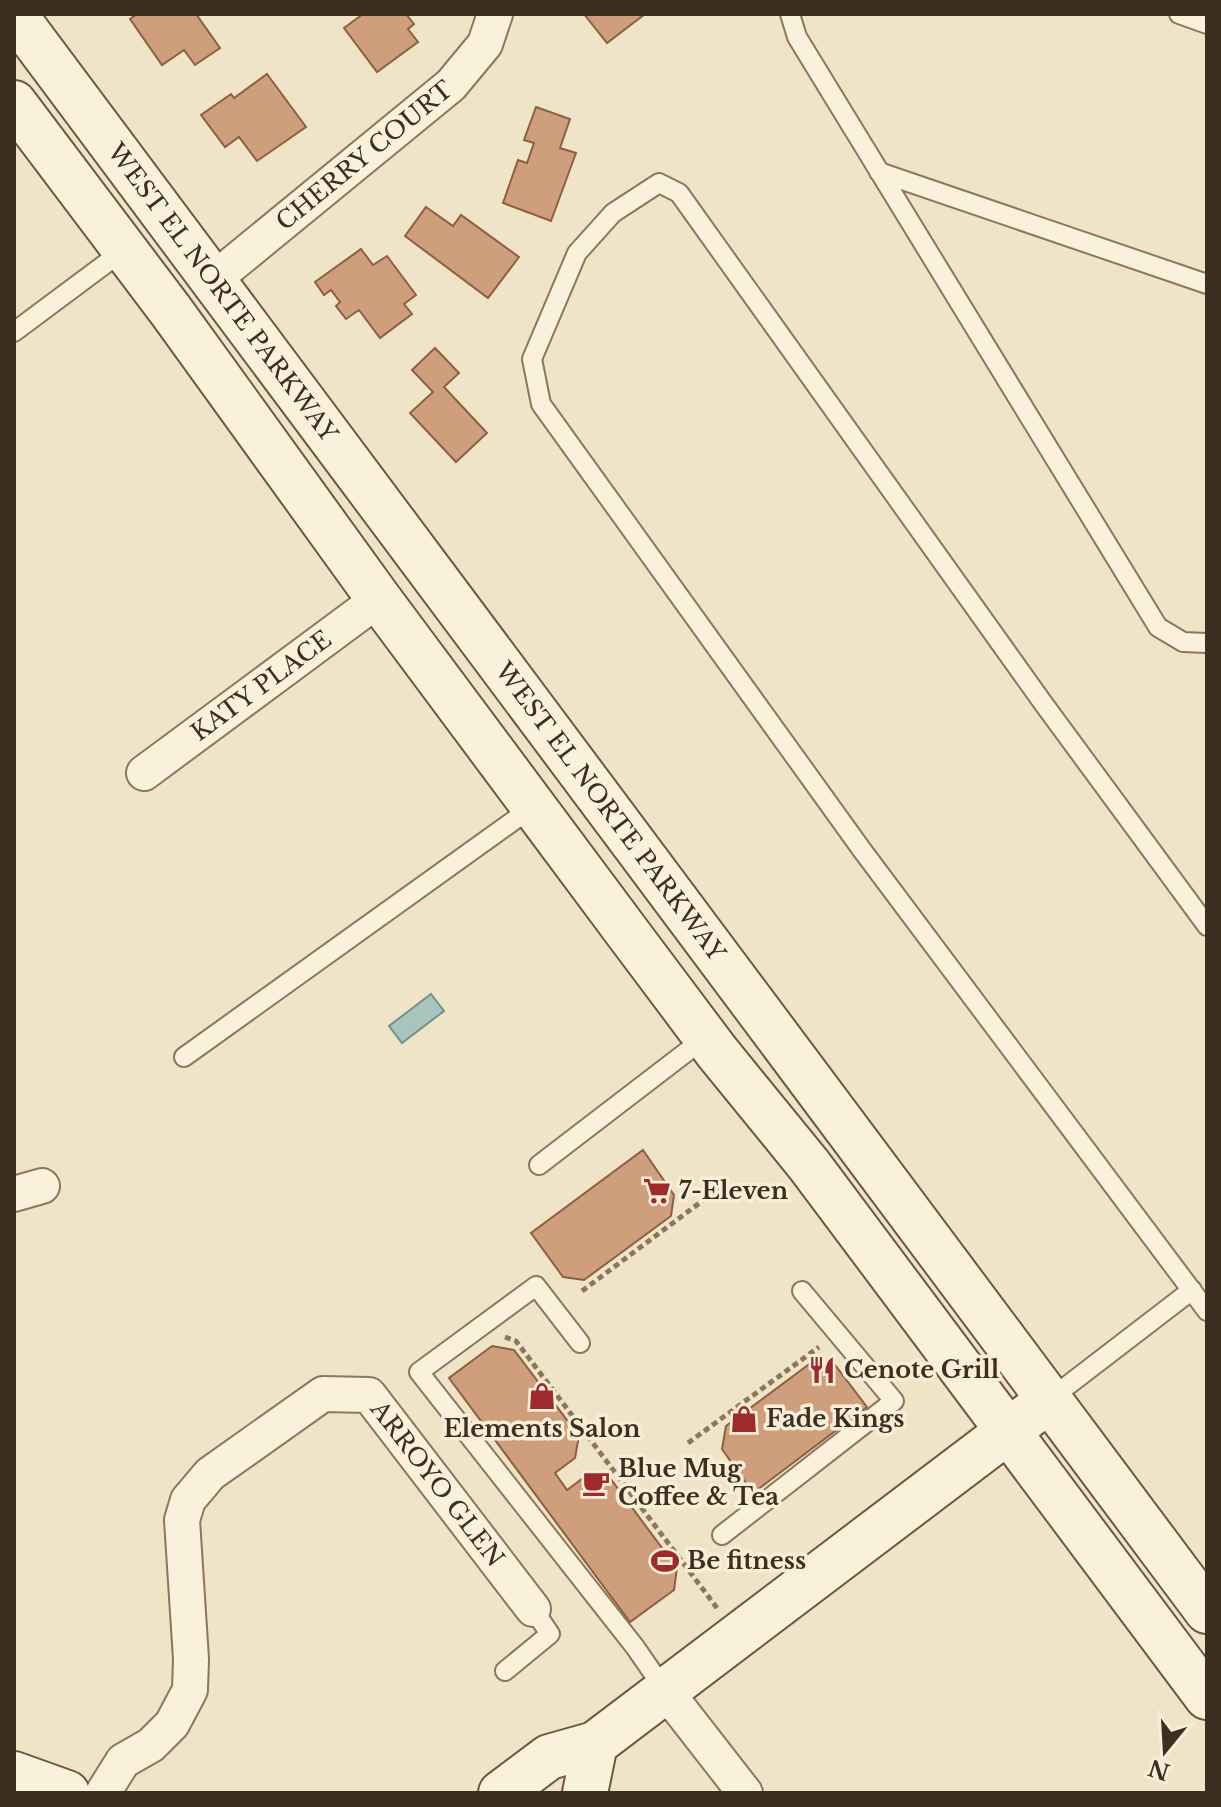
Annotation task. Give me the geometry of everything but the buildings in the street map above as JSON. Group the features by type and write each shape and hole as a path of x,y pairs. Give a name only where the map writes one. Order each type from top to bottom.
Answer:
{"main road":[{"name":"WEST EL NORTE PARKWAY","path":"14,14 1207,1611"},
{"path":"14,103 706,1037 809,1165 1207,1697"},
{"path":"501,1793 549,1757 595,1744 1050,1399"},
{"path":"585,1793 595,1744"},
{"path":"14,1774 67,1793"}],"street":[{"name":"CHERRY COURT","path":"213,280 451,85 485,44 495,14"},
{"name":"KATY PLACE","path":"144,773 379,599"},
{"name":"ARROYO GLEN","path":"103,1793 123,1761 151,1745 172,1724 190,1690 191,1659 182,1520 188,1500 210,1474 323,1394 369,1395 533,1609"},
{"path":"664,1689 745,1793"},
{"name":"ARROYO GLEN","path":"130,1793 144,1769 151,1745"}],"lane":[{"path":"790,14 797,37 1158,627 1183,642 1207,643"},
{"path":"1179,14 1207,24"},
{"path":"879,172 1207,284"},
{"path":"1207,926 1034,691 679,193 659,183 613,213 577,253 532,359 541,404 862,850 1207,1311"},
{"path":"14,332 125,250"},
{"path":"184,1057 534,806"},
{"path":"539,1165 706,1037"},
{"path":"580,1343 536,1286 419,1372 635,1647 664,1689"},
{"path":"1050,1399 1192,1290"},
{"path":"722,1535 894,1401 802,1291"},
{"path":"505,1671 550,1634 533,1609"}],"path":[{"path":"582,1291 725,1184"},
{"path":"688,1443 838,1334"},
{"path":"503,1337 519,1339 736,1635"}],"water":[{"path":"431,994 444,1011 402,1043 389,1026"}],"place":[{"name":"7-Eleven","path":"657,1191"},
{"name":"Cenote Grill","path":"822,1370"},
{"name":"Elements Salon","path":"542,1396"},
{"name":"Fade Kings","path":"744,1419"},
{"name":"Blue Mug Coffee & Tea","path":"596,1483"},
{"name":"Be fitness","path":"665,1561"}]}
